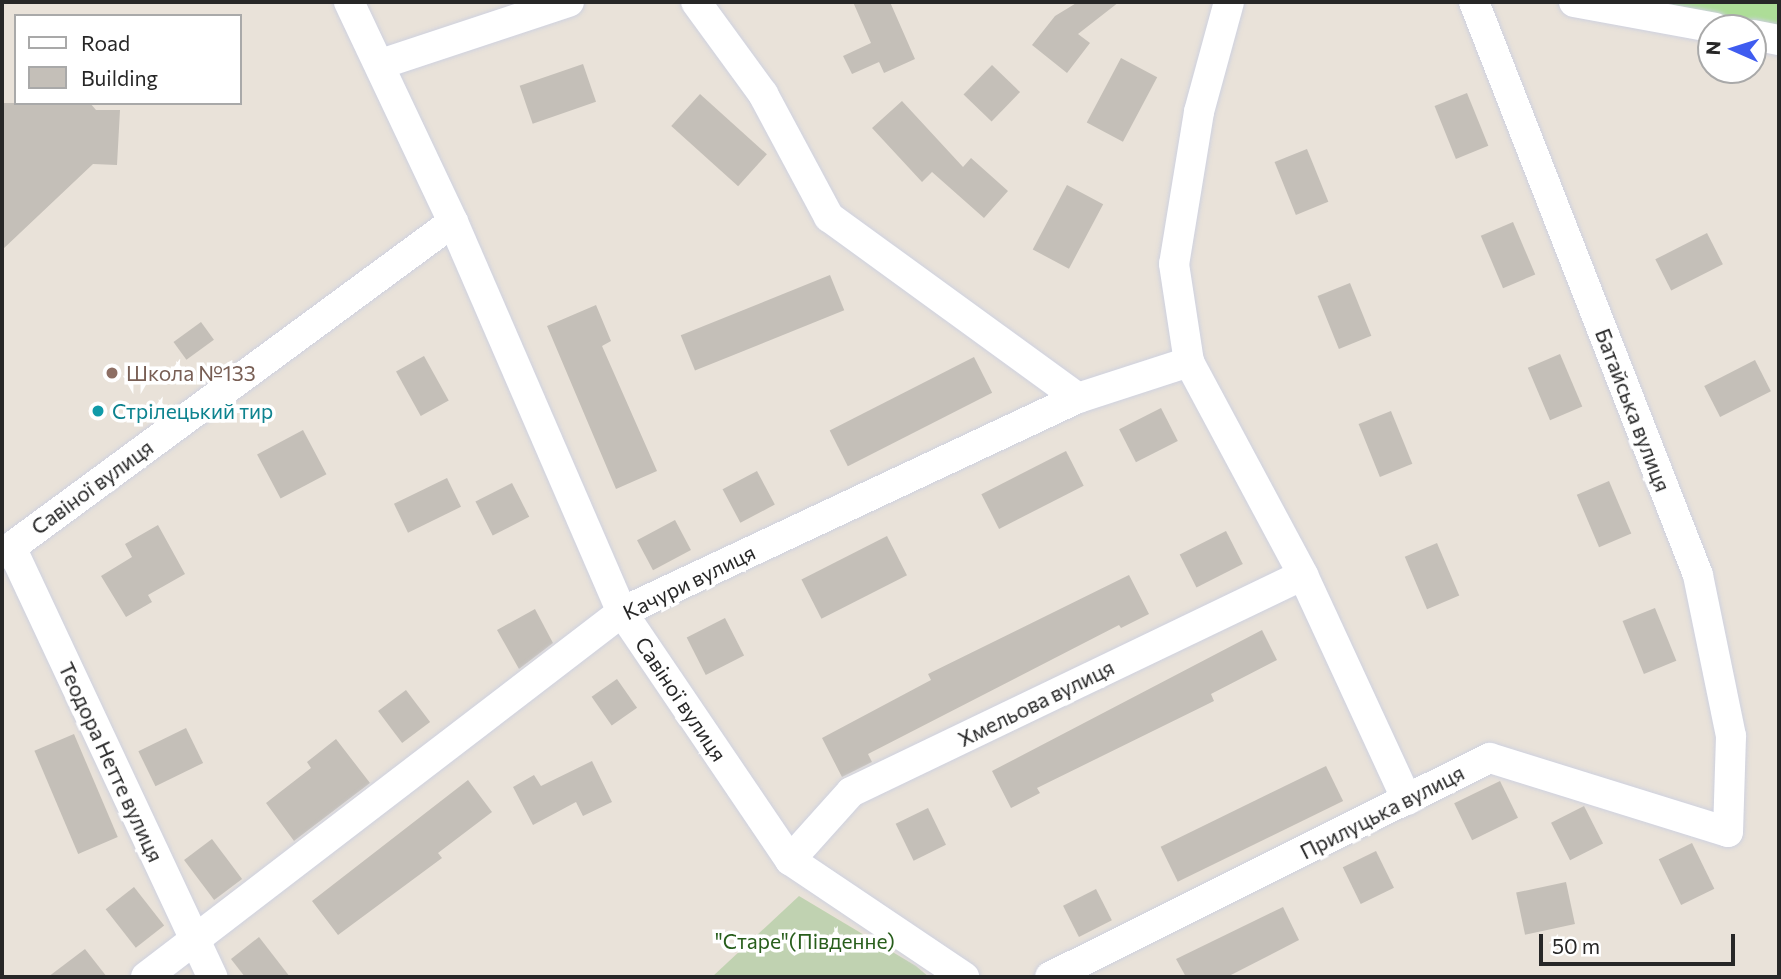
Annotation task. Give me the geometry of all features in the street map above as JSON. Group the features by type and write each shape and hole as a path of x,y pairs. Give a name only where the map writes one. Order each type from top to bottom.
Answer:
{"street":[{"name":"Савіної вулиця","path":"349,2 381,64 453,222 622,612 790,859 964,977"},
{"path":"381,64 569,2"},
{"path":"696,2 764,94 829,217 1078,398"},
{"path":"1230,2 1199,112 1174,264 1189,362 1303,575 1407,800"},
{"name":"Батайська вулиця","path":"1474,2 1698,575 1731,736 1728,832"},
{"path":"1574,2 1697,25"},
{"name":"Савіної вулиця","path":"6,551 453,222"},
{"name":"Качури вулиця","path":"146,977 622,612 1078,398 1189,362"},
{"name":"Теодора Нетте вулиця","path":"6,551 212,977"},
{"name":"Хмельова вулиця","path":"790,859 851,792 1303,575"},
{"name":"Прилуцька вулиця","path":"1050,977 1490,758 1728,832"}],"green space":[{"path":"1658,2 1779,2 1779,26 1767,24 1767,14 1718,14"},
{"name":"\"Старе\"(Південне)","path":"799,896 916,966 929,977 712,977"}],"building":[{"path":"853,2 890,2 915,59 884,73 879,62 852,74 843,56 871,43"},
{"path":"1078,2 1119,2 1078,34 1090,43 1067,73 1032,45 1055,16"},
{"path":"1121,58 1157,77 1123,142 1087,122"},
{"path":"583,64 596,102 533,124 520,86"},
{"path":"992,65 1020,92 992,122 964,94"},
{"path":"1467,93 1488,146 1456,159 1435,106"},
{"path":"700,94 767,154 738,186 671,126"},
{"path":"902,101 963,167 971,158 1008,191 984,218 932,172 922,182 872,128"},
{"path":"2,103 92,105 96,110 120,110 117,165 93,164 2,250"},
{"path":"1307,149 1328,202 1296,215 1275,162"},
{"path":"1067,185 1103,204 1069,269 1033,249"},
{"path":"1513,222 1535,274 1503,288 1481,236"},
{"path":"1707,233 1723,264 1671,291 1655,259"},
{"path":"830,275 844,310 695,371 681,335"},
{"path":"1350,283 1371,336 1339,349 1318,296"},
{"path":"596,305 611,341 602,346 657,471 616,489 547,326"},
{"path":"201,322 214,340 186,360 173,342"},
{"path":"1560,354 1582,406 1550,420 1528,368"},
{"path":"424,356 449,401 421,416 396,372"},
{"path":"974,357 992,393 848,466 830,431"},
{"path":"1755,360 1771,391 1720,417 1704,386"},
{"path":"1161,408 1178,441 1136,462 1119,429"},
{"path":"1391,411 1412,464 1380,477 1359,424"},
{"path":"303,430 326,474 281,499 257,454"},
{"path":"1066,451 1084,486 999,529 981,494"},
{"path":"757,471 775,505 740,523 723,489"},
{"path":"447,478 461,507 408,533 394,504"},
{"path":"1609,481 1631,533 1599,547 1577,495"},
{"path":"512,483 529,517 493,535 475,502"},
{"path":"675,520 691,550 653,570 637,540"},
{"path":"158,525 185,574 148,595 152,602 126,617 101,576 132,557 125,544"},
{"path":"1226,531 1243,564 1196,588 1180,555"},
{"path":"887,536 907,575 821,619 801,580"},
{"path":"1437,543 1459,595 1427,609 1405,557"},
{"path":"1129,575 1149,614 1121,628 1119,625 868,754 872,762 842,777 822,738 931,680 928,674"},
{"path":"1655,608 1676,661 1644,674 1623,621"},
{"path":"535,609 553,643 519,669 497,630"},
{"path":"725,618 744,655 706,675 687,638"},
{"path":"1262,630 1277,660 1211,694 1214,701 1037,788 1040,793 1011,808 992,771"},
{"path":"617,679 637,708 612,725 592,697"},
{"path":"406,690 430,722 402,743 378,711"},
{"path":"186,728 203,763 155,786 138,751"},
{"path":"74,734 118,837 78,854 34,751"},
{"path":"336,739 370,783 294,841 266,803 311,768 307,762"},
{"path":"592,761 612,802 583,816 576,802 533,825 513,787 534,775 541,786"},
{"path":"1326,766 1343,801 1178,882 1161,847"},
{"path":"468,780 492,812 438,853 442,858 338,935 312,901"},
{"path":"1500,781 1518,818 1472,840 1454,803"},
{"path":"1584,806 1603,843 1570,860 1551,823"},
{"path":"928,808 946,845 914,861 896,824"},
{"path":"212,839 242,879 214,900 184,860"},
{"path":"1692,843 1714,889 1681,905 1659,859"},
{"path":"1376,851 1394,888 1361,904 1343,867"},
{"path":"1566,882 1575,924 1525,935 1516,893"},
{"path":"134,887 164,926 136,948 106,909"},
{"path":"1096,889 1112,920 1079,937 1063,906"},
{"path":"1283,907 1299,940 1227,977 1186,977 1176,959"},
{"path":"259,937 290,977 245,977 231,959"},
{"path":"85,949 107,977 48,977"}],"place":[{"name":"Школа №133","path":"112,373"},
{"name":"Стрілецький тир","path":"98,411"}]}
